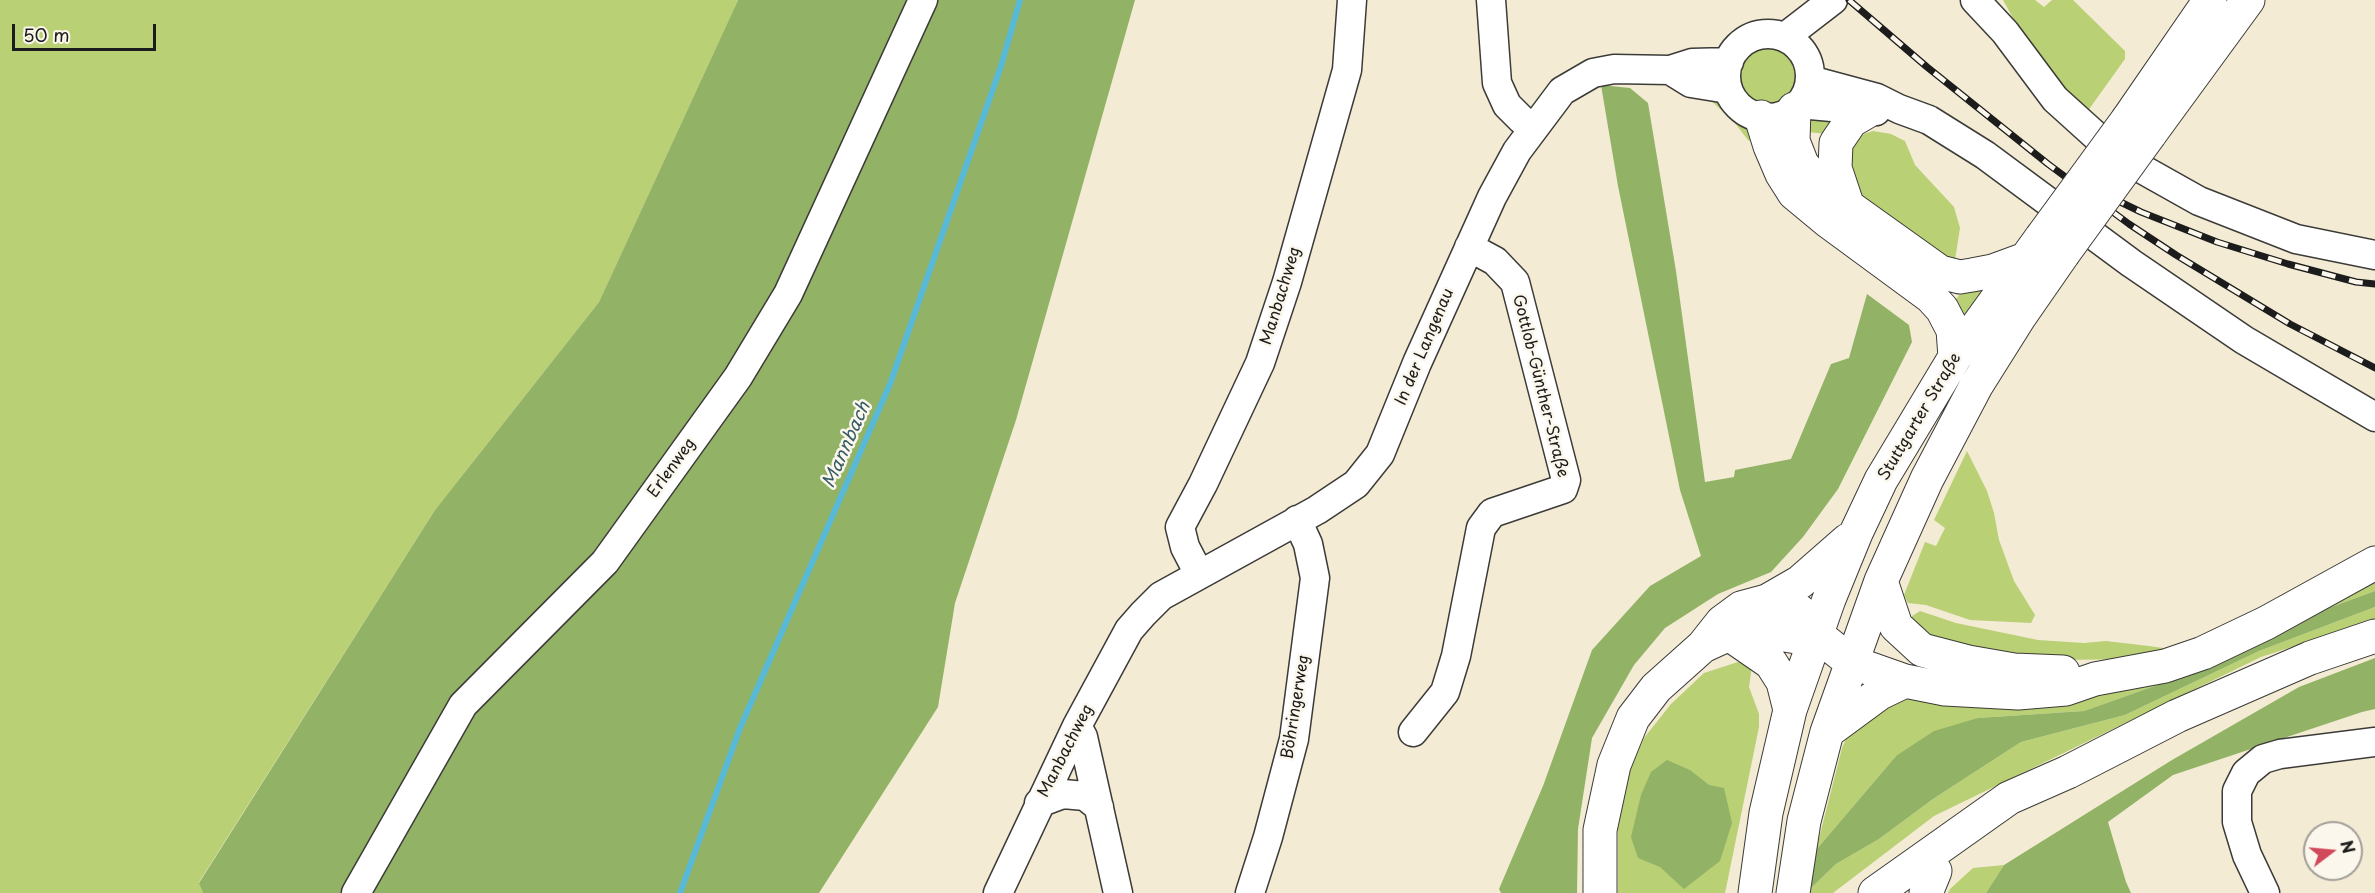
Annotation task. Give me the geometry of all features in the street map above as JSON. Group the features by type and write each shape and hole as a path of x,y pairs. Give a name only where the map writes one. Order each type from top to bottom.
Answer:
{"main road":[{"name":"Stuttgarter Straße","path":"2139,126 2210,0"},
{"name":"Stuttgarter Straße","path":"1755,893 1766,813 1790,710 1816,634 1856,533 1881,480 1954,357 2042,251 2139,126 2248,0"},
{"path":"1802,88 1793,141 1802,164 1821,187 1940,272 1960,276 1993,271 2042,251"},
{"path":"1848,207 1834,168 1836,143 1851,121 1883,110"},
{"path":"1761,117 1778,165 1794,193 1829,222 1931,297 1942,309 1953,330 1954,357"},
{"name":"Stuttgarter Straße","path":"1793,893 1804,821 1827,732 1881,581 1927,479 1976,386 2020,316 2042,251"},
{"path":"1716,640 1722,622 1741,608 1767,601 1800,582 1856,533"},
{"path":"1767,601 1798,610 1809,620 1816,634 1851,662 1905,681 1945,689 2018,693 2066,689 2096,679 2165,666 2203,653 2266,623 2375,563"},
{"path":"1881,581 1896,626 1922,650 1968,662 2014,670 2061,671 2096,679"},
{"path":"1600,893 1600,830 1614,765 1633,718 1656,688 1716,640 1753,630 1803,638 1816,634"},
{"path":"1875,893 2009,798 2068,772 2177,716 2310,658 2375,636"},
{"path":"1716,640 1771,663 1783,682 1790,710"},
{"path":"1827,732 1880,693 1905,681"},
{"path":"1908,893 1931,882 2068,772"}],"street":[{"name":"Erlenweg","path":"356,893 464,705 605,562 738,377 788,294 922,0"},
{"name":"Manbachweg","path":"1199,574 1185,547 1180,526 1203,484 1256,373 1274,322 1347,70 1352,0"},
{"path":"1491,0 1497,83 1508,105 1521,120 1533,128"},
{"path":"1975,0 2005,32 2055,99 2116,155 2199,201 2296,239 2375,255"},
{"path":"1992,0 2005,32"},
{"path":"1785,37 1832,2"},
{"path":"1802,88 1796,45 1785,37 1766,34 1747,40 1733,53 1729,75 1741,108 1761,117 1784,115 1802,88 1832,2"},
{"name":"In der Langenau","path":"1143,614 1161,596 1297,520 1356,484 1380,454 1469,247 1517,151 1562,91 1593,73 1614,69 1670,70 1692,63 1729,75"},
{"path":"1802,88 1929,120 1984,155 2131,263 2244,340 2375,417"},
{"name":"Gottlob-Günther-Straße","path":"1413,732 1445,692 1456,656 1481,528 1492,513 1563,489 1566,480 1515,282 1495,261 1469,247"},
{"name":"Böhringerweg","path":"1250,893 1268,837 1294,739 1315,578 1308,544 1297,520"},
{"name":"Manbachweg","path":"998,893 1077,726 1130,630 1143,614"},
{"path":"1077,726 1083,737 1118,893"},
{"path":"2265,893 2247,855 2237,822 2237,791 2246,772 2263,759 2280,754 2375,742"},
{"path":"1039,803 1063,794 1085,796 1099,807"}],"green space":[{"path":"0,0 738,0 599,302 435,510 199,882 203,893 0,893"},
{"path":"738,0 1135,0 1016,420 955,603 938,707 819,893 203,893 199,883 435,510 599,302"},
{"path":"2003,0 2035,0 2044,7 2052,0 2073,0 2125,51 2125,59 2087,112 2066,91 2024,38"},
{"path":"1762,46 1774,46 1785,51 1793,59 1798,76 1796,88 1785,101 1774,106 1762,106 1751,101 1743,93 1738,82 1738,70 1743,59 1751,51"},
{"path":"1601,85 1630,88 1648,103 1676,271 1705,482 1734,477 1735,470 1791,459 1831,364 1849,358 1867,294 1909,325 1912,342 1838,489 1803,537 1771,572 1718,594 1665,628 1634,665 1592,738 1578,829 1577,893 1501,893 1499,889 1543,786 1592,650 1650,586 1701,556 1680,490 1618,186"},
{"path":"1706,96 1720,102 1733,117 1749,128 1754,143 1748,140 1734,122"},
{"path":"1833,114 1829,134 1807,132 1805,119"},
{"path":"1873,131 1891,134 1905,141 1915,165 1954,207 1960,228 1954,266 1858,195 1841,149"},
{"path":"1993,279 1963,321 1953,303 1967,285"},
{"path":"1967,451 1987,491 1999,540 2014,581 2035,615 2031,623 1970,620 1926,605 1908,603 1904,595 1925,542 1936,546 1945,528 1934,520"},
{"path":"2375,580 2375,591 2315,613 2163,683 2084,711 1978,718 1896,756 1816,850 1842,748 1853,723 1888,693 2017,702"},
{"path":"2375,591 2375,607 2259,651 2125,715 2021,742 1933,799 1879,839 1836,864 1809,890 1816,850 1896,756 1934,731 1978,718 2084,711 2163,683 2315,613"},
{"path":"2375,607 2375,620 2261,657 1934,816 1833,893 1809,893 1809,890 1836,864 1879,839 1933,799 2021,742 2125,715 2259,651"},
{"path":"1920,611 1956,623 2038,640 2084,643 2106,641 2163,648 2165,654 2139,659 2055,660 1938,649 1908,623 1912,616"},
{"path":"2375,658 2375,709 2173,775 2108,822 2131,893 1986,893 2004,865 2172,760 2299,687"},
{"path":"1738,662 1752,665 1749,687 1759,714 1759,727 1725,893 1618,893 1618,821 1631,768 1644,738 1671,704 1704,673"},
{"path":"1667,760 1690,770 1709,785 1724,788 1732,823 1720,861 1684,889 1660,867 1638,858 1631,837 1641,795 1651,772"},
{"path":"2004,865 1986,893 1948,893 1973,868"}],"waterway":[{"name":"Mannbach","path":"680,893 740,728 890,384 1001,66 1020,0"}],"railway":[{"path":"1849,0 1927,67 2048,164 2129,224 2290,324 2375,368"},
{"path":"2087,184 2141,212 2217,242 2288,264 2356,282 2375,284"}]}
